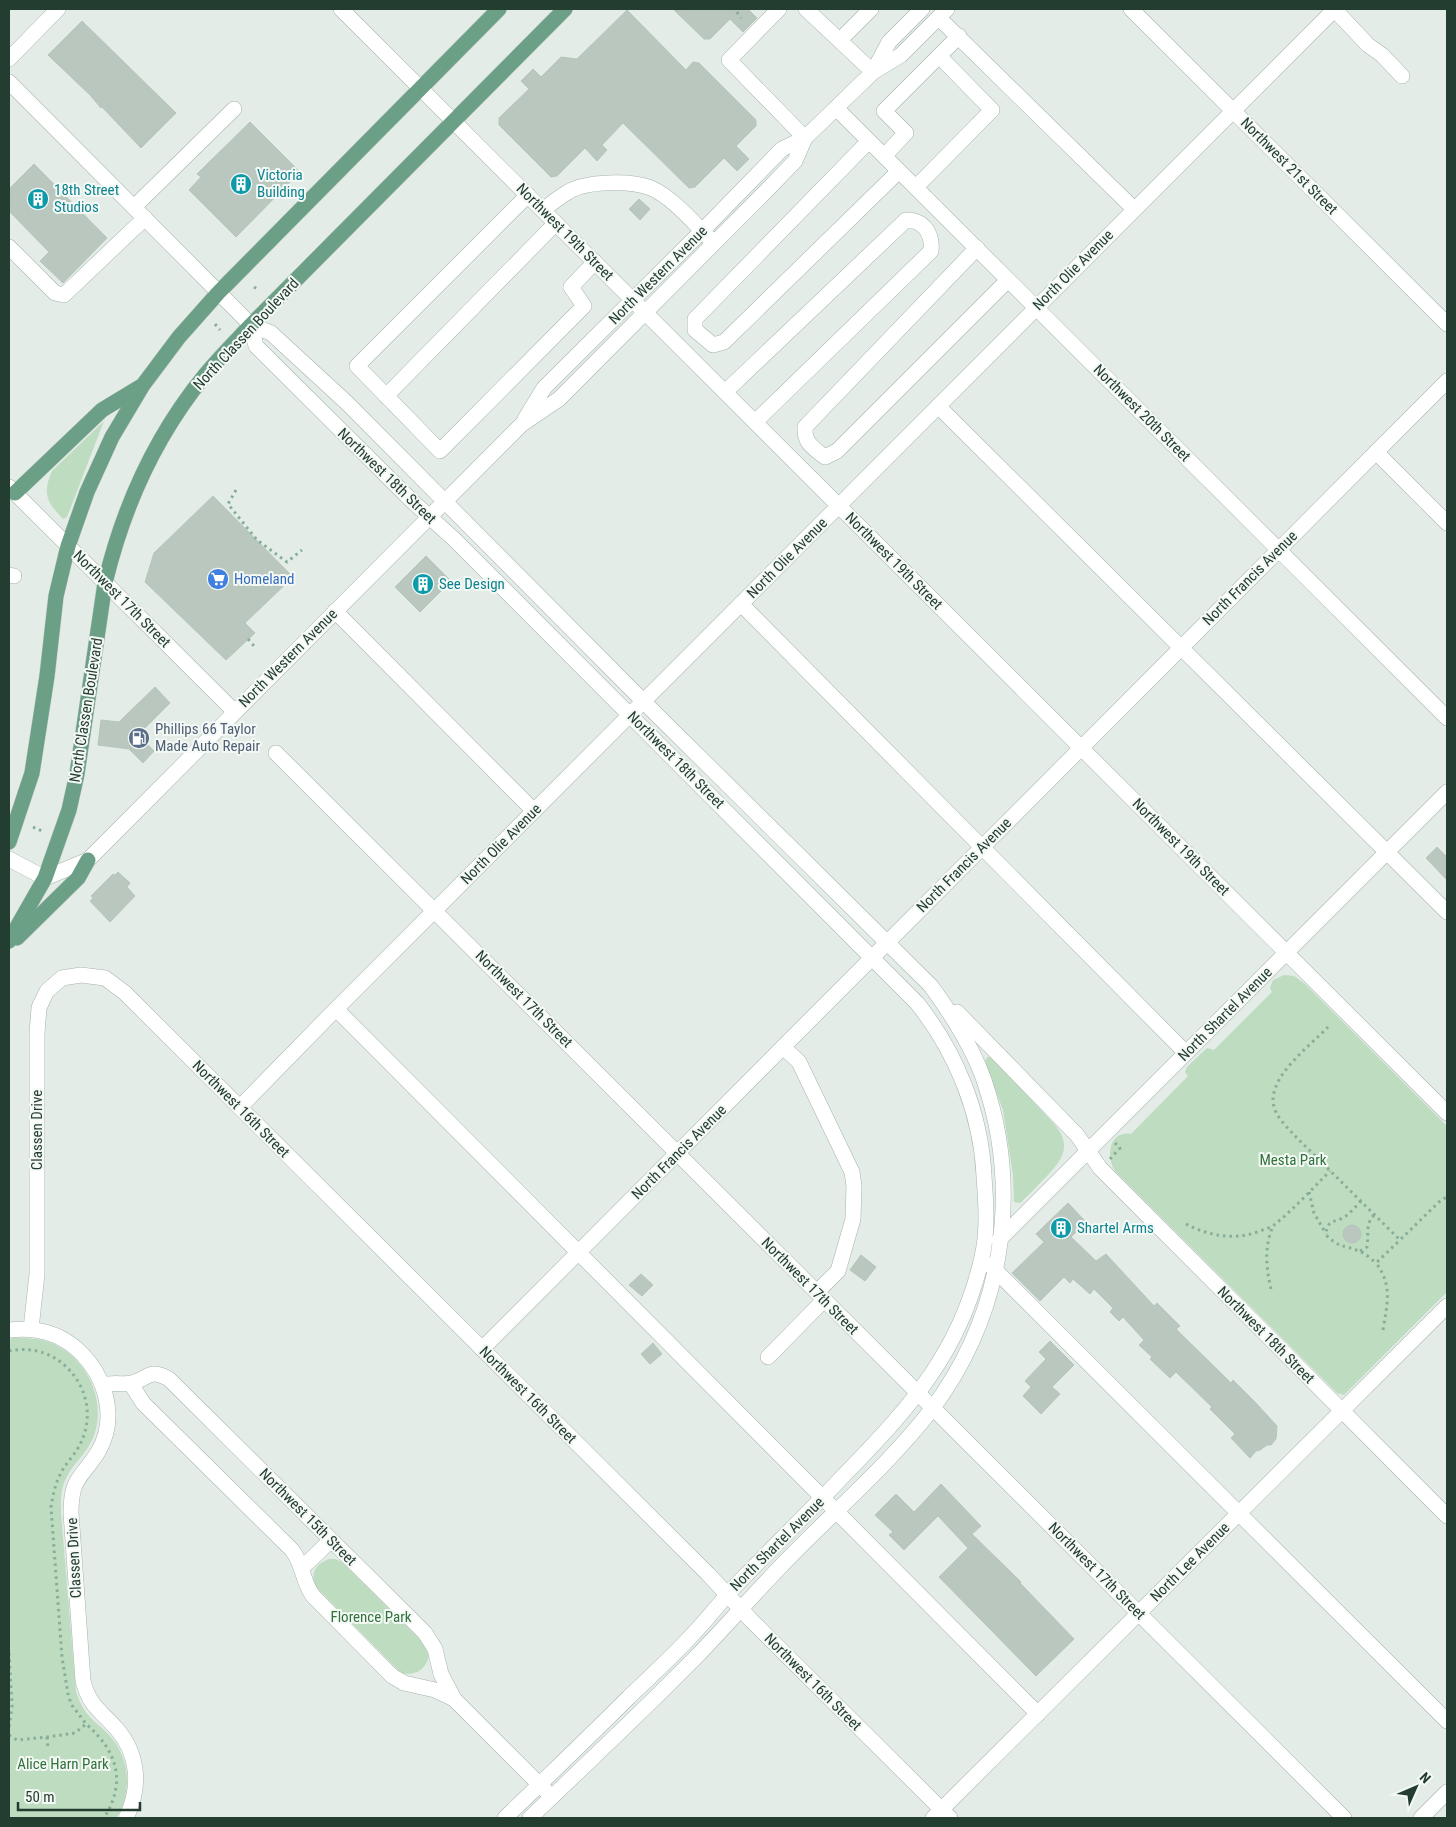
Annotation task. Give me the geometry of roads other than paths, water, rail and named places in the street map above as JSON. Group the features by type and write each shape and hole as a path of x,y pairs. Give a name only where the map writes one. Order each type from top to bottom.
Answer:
{"main road":[{"path":"9,842 14,814 32,774 47,676 56,596 68,546 87,492 112,437 143,385 179,337 219,292 499,9"},
{"name":"North Classen Boulevard","path":"9,941 45,878 69,810 77,774 105,583 111,557 131,500 168,428 205,375 250,325 565,9"},
{"path":"12,490 102,410 143,385"},
{"path":"9,946 78,878 88,860"}],"street":[{"path":"9,59 58,9"},
{"name":"Northwest 19th Street","path":"341,9 1447,1113"},
{"path":"779,9 729,60 806,138"},
{"path":"840,40 871,9"},
{"name":"North Western Avenue","path":"873,72 889,42 922,9"},
{"name":"Northwest 21st Street","path":"1131,9 1447,324"},
{"path":"1335,9 1368,45 1382,55 1402,76"},
{"name":"North Olie Avenue","path":"240,1107 1335,9"},
{"path":"810,10 873,72"},
{"path":"943,13 959,36 1134,209"},
{"name":"North Western Avenue","path":"522,424 544,388 782,149 806,138 873,72 901,55 943,13"},
{"path":"884,156 906,133 884,111 959,36"},
{"path":"916,187 992,110 939,56"},
{"name":"Northwest 18th Street","path":"9,82 250,325 256,346 351,442 455,540 631,714 873,957 927,1015 959,1071 977,1127 984,1168 986,1222 982,1257"},
{"name":"Northwest 20th Street","path":"836,108 1447,718"},
{"path":"134,207 234,109"},
{"name":"North Western Avenue","path":"45,878 88,860 522,424 559,399 713,242 796,161 806,138"},
{"path":"869,141 695,319 695,330 713,345 724,342 899,171"},
{"path":"543,210 569,191 592,184 625,183 650,188 670,200 713,242"},
{"path":"528,195 357,366 440,451 584,306 571,287 595,262"},
{"path":"9,247 55,293 64,295 145,218"},
{"path":"725,392 906,220 915,220 926,229 932,240 931,251 756,422"},
{"path":"386,396 556,223"},
{"path":"977,248 805,427 805,436 812,447 826,457 837,451 1008,280"},
{"name":"Northwest 18th Street","path":"250,325 271,332 368,424 643,702 931,986 1077,1135 1100,1168 1447,1516"},
{"name":"North Francis Avenue","path":"482,1349 1447,381"},
{"path":"938,406 1447,912"},
{"path":"351,442 368,424"},
{"path":"1376,452 1447,524"},
{"name":"Northwest 17th Street","path":"12,490 235,712"},
{"path":"741,604 1186,1053"},
{"path":"335,611 404,678 534,811"},
{"name":"Northwest 17th Street","path":"276,753 1344,1818"},
{"name":"North Shartel Avenue","path":"505,1818 694,1634 727,1594 893,1425 919,1394 949,1347 970,1299 982,1257 1447,792"},
{"path":"9,859 45,878"},
{"name":"Classen Drive","path":"31,1329 37,1274 37,1033 39,1008 47,991 62,978 81,975 100,977"},
{"name":"Northwest 16th Street","path":"100,977 110,981 125,993 240,1107 741,1608 942,1815"},
{"name":"Northwest 18th Street","path":"931,986 962,1031 984,1080 1000,1149 1004,1185 1002,1237"},
{"path":"336,1009 1038,1714"},
{"path":"768,1357 820,1296 838,1271 853,1219 854,1186 852,1172 799,1062 783,1047"},
{"name":"North Shartel Avenue","path":"530,1818 674,1678 910,1437 949,1385 969,1348 985,1311 996,1271 1002,1237"},
{"path":"982,1257 1447,1721"},
{"name":"North Lee Avenue","path":"942,1815 1038,1714 1446,1308"},
{"name":"Classen Drive","path":"9,1330 31,1329 50,1333 69,1343 91,1364 103,1385 108,1411 105,1434 99,1450 73,1488 71,1513 85,1691 94,1706 116,1728 132,1753 135,1765 136,1783 134,1799 126,1818"},
{"name":"Northwest 15th Street","path":"103,1385 121,1382 131,1384 150,1374 161,1374 169,1379 425,1633 435,1649 441,1674 454,1700"},
{"name":"Northwest 15th Street","path":"131,1384 144,1403 292,1550 302,1568 306,1583 313,1596 392,1676 404,1683 434,1690 454,1700 552,1797"},
{"path":"302,1568 331,1540"},
{"path":"1421,1818 1447,1792"}],"place":[{"name":"Victoria Building","path":"241,184"},
{"name":"18th Street Studios","path":"38,199"},
{"name":"Homeland","path":"218,579"},
{"name":"See Design","path":"423,584"},
{"name":"Phillips 66 Taylor Made Auto Repair","path":"139,738"},
{"name":"Shartel Arms","path":"1061,1228"}],"park label":[{"name":"Mesta Park","path":"1293,1160"},
{"name":"Florence Park","path":"371,1617"},
{"name":"Alice Harn Park","path":"63,1764"}]}
